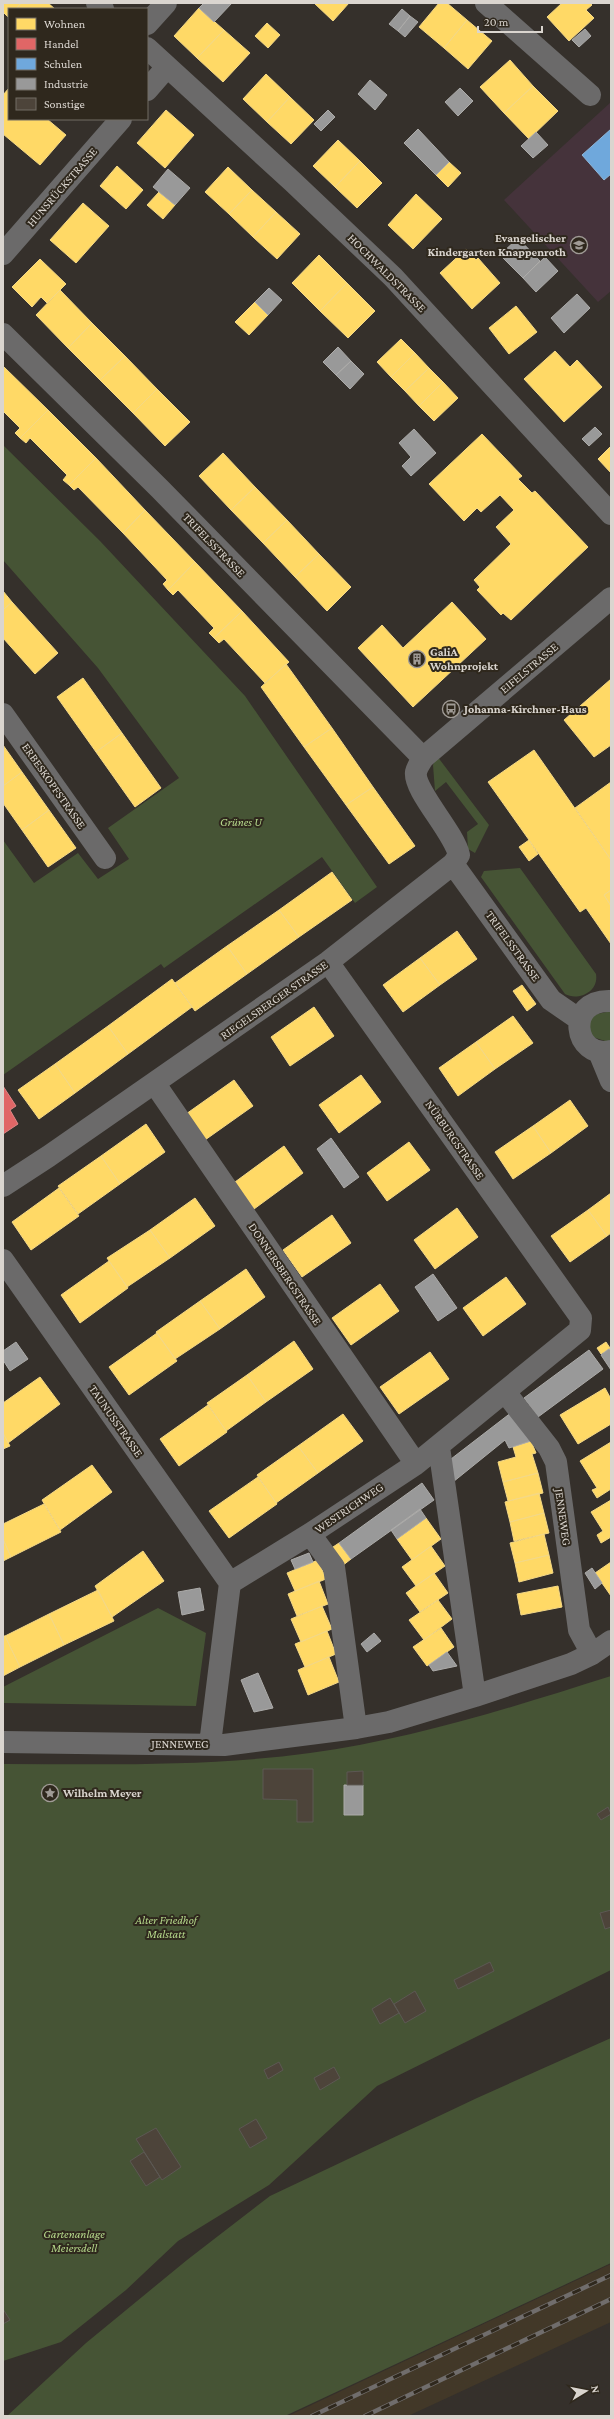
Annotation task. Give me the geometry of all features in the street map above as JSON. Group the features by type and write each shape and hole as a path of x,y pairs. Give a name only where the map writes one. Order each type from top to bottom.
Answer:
{"street":[{"path":"148,23 166,3"},
{"path":"486,3 590,95"},
{"name":"HOCHWALDSTRASSE","path":"148,49 393,277 611,514"},
{"path":"148,89 167,67"},
{"name":"HUNSRÜCKSTRASSE","path":"3,254 121,120"},
{"name":"TRIFELSSTRASSE","path":"3,334 165,495 420,765"},
{"name":"EIFELSTRASSE","path":"420,765 611,598"},
{"name":"ERBESKOPFSTRASSE","path":"3,714 105,858"},
{"path":"420,765 420,788 456,844 459,855 453,864"},
{"name":"TRIFELSSTRASSE","path":"453,864 552,1000 580,1020"},
{"name":"RIEGELSBERGER STRASSE","path":"3,1186 155,1084 328,962 453,864"},
{"name":"NÜRBURGSTRASSE","path":"328,962 581,1318"},
{"path":"611,1001 601,1000 591,1004 584,1011 580,1020 580,1030 583,1040 590,1048 605,1052 611,1081"},
{"name":"DONNERSBERGSTRASSE","path":"155,1084 416,1464"},
{"name":"TAUNUSSTRASSE","path":"3,1260 230,1583"},
{"name":"WESTRICHWEG","path":"230,1583 310,1534 416,1464 580,1330 581,1318"},
{"name":"JENNEWEG","path":"505,1392 549,1448 556,1462 579,1630 592,1654"},
{"path":"439,1446 476,1696"},
{"path":"310,1534 334,1567 356,1728"},
{"path":"210,1744 230,1583"},
{"name":"JENNEWEG","path":"3,1742 235,1744 356,1728 389,1722 476,1696 571,1664 592,1654 611,1641"}],"shaded area":[{"name":"Evangelischer Kindergarten Knappenroth","path":"611,102 611,291 598,302 504,200"},
{"path":"611,2264 611,2322 408,2416 288,2416"}],"green space":[{"name":"Grünes U","path":"3,445 100,541 245,696 377,887 355,903 322,857 164,968 161,964 3,1075 3,840 34,883 78,853 98,879 129,859 108,828 179,778 98,668 3,560"},
{"path":"437,756 489,825 475,853 468,849 467,832 478,824 446,782 435,791 433,765"},
{"path":"520,868 596,974 594,986 586,993 576,996 565,994 481,877 484,871"},
{"path":"611,1011 611,1043 590,1036 588,1021 593,1015"},
{"path":"158,1608 206,1633 196,1706 3,1703 3,1687"},
{"name":"Alter Friedhof Malstatt","path":"611,1676 611,1970 377,2086 269,2185 178,2241 126,2290 61,2342 3,2361 3,1764 195,1763 233,1761 310,1753 348,1747 425,1731"},
{"path":"611,2038 611,2263 285,2416 7,2416 86,2343 187,2260 270,2196 477,2098"}],"building: Wohnen":[{"path":"3,3 21,3 17,8 8,8 8,17 3,12"},
{"path":"21,3 48,3 54,8 17,8"},
{"path":"314,3 349,3 333,21"},
{"path":"439,3 447,3 467,20 444,48 419,27"},
{"path":"562,3 590,3 592,5 586,10 594,18 569,41 547,17"},
{"path":"199,8 224,30 197,58 174,36"},
{"path":"467,20 492,41 468,69 444,48"},
{"path":"267,23 280,35 268,48 255,36"},
{"path":"224,30 250,53 223,82 197,58"},
{"path":"510,60 533,86 504,113 480,87"},
{"path":"266,74 290,97 267,122 243,99"},
{"path":"533,86 558,111 529,139 504,113"},
{"path":"8,89 8,120 48,120 66,135 40,165 3,134 3,95"},
{"path":"290,97 314,120 291,144 267,122"},
{"path":"166,110 194,135 165,168 137,143"},
{"path":"338,140 360,161 335,187 313,166"},
{"path":"360,161 382,183 357,208 335,187"},
{"path":"449,162 461,173 448,187 436,175"},
{"path":"117,166 143,190 126,209 100,186"},
{"path":"228,167 252,190 229,214 205,192"},
{"path":"252,190 276,212 253,237 229,214"},
{"path":"159,192 175,205 163,219 147,205"},
{"path":"416,194 442,219 413,249 388,225"},
{"path":"83,203 109,226 76,263 50,240"},
{"path":"276,212 300,234 277,259 253,237"},
{"path":"466,249 476,260 478,258 500,283 472,309 440,273"},
{"path":"319,255 347,283 320,311 292,283"},
{"path":"40,259 66,284 47,303 41,297 32,307 12,287"},
{"path":"347,283 375,311 348,338 320,311"},
{"path":"60,290 92,323 68,348 36,315"},
{"path":"255,302 268,315 249,335 235,322"},
{"path":"516,306 537,332 509,354 489,328"},
{"path":"92,323 125,356 100,380 68,348"},
{"path":"401,339 415,353 391,377 377,362"},
{"path":"555,351 570,367 577,360 602,387 564,422 524,379"},
{"path":"415,353 429,368 405,391 391,377"},
{"path":"125,356 157,389 133,413 100,380"},
{"path":"3,366 48,410 20,438 15,433 20,428 3,411"},
{"path":"429,368 443,382 419,406 405,391"},
{"path":"443,382 458,398 434,421 419,406"},
{"path":"157,389 190,422 165,446 133,413"},
{"path":"48,410 96,458 69,485 63,480 67,475 30,438 26,443 20,438"},
{"path":"482,434 522,476 518,479 532,493 535,491 588,547 511,620 503,613 501,615 477,590 480,587 474,580 511,544 496,527 514,510 500,495 481,512 477,508 464,521 429,484"},
{"path":"611,446 611,473 598,459"},
{"path":"223,453 255,487 231,510 199,476"},
{"path":"96,458 145,510 123,533 78,487 74,490 69,485"},
{"path":"255,487 287,520 263,543 231,510"},
{"path":"145,510 195,562 168,590 163,584 167,580 123,533"},
{"path":"287,520 319,554 295,577 263,543"},
{"path":"319,554 351,587 327,611 295,577"},
{"path":"195,562 242,611 214,638 209,633 214,628 178,590 173,595 168,590"},
{"path":"3,591 12,602 3,610"},
{"path":"12,602 58,653 35,674 3,638 3,610"},
{"name":"GaliA Wohnprojekt","path":"452,602 486,639 413,707 358,648 382,625 403,648"},
{"path":"242,611 289,662 265,683 224,639 219,643 214,638"},
{"path":"286,664 332,728 304,747 261,687"},
{"path":"83,678 122,733 96,752 57,697"},
{"path":"611,679 611,745 594,757 564,720"},
{"path":"332,728 373,787 346,805 304,747"},
{"path":"122,733 161,788 135,807 96,752"},
{"path":"3,745 22,772 3,786"},
{"path":"534,750 611,860 611,890 604,895 611,906 611,944 586,908 580,912 488,782"},
{"path":"22,772 49,810 22,830 3,803 3,786"},
{"path":"611,782 611,860 575,808"},
{"path":"373,787 415,846 389,864 346,805"},
{"path":"49,810 76,848 48,867 22,830"},
{"path":"529,840 538,854 529,861 519,847"},
{"path":"332,872 352,900 299,937 279,910"},
{"path":"611,890 611,906 604,895"},
{"path":"279,910 299,937 247,974 227,946"},
{"path":"457,931 477,959 440,985 420,958"},
{"path":"227,946 247,974 195,1011 175,983"},
{"path":"420,958 440,985 403,1012 383,985"},
{"path":"172,979 192,1007 128,1054 108,1026"},
{"path":"522,985 536,1004 527,1011 513,991"},
{"path":"314,1007 334,1036 290,1066 271,1037"},
{"path":"513,1016 533,1043 495,1069 476,1042"},
{"path":"108,1026 128,1054 75,1093 55,1064"},
{"path":"476,1042 495,1069 458,1096 439,1068"},
{"path":"55,1064 75,1093 39,1119 18,1090"},
{"path":"361,1075 381,1102 339,1133 319,1105"},
{"path":"234,1080 253,1106 205,1140 186,1114"},
{"path":"570,1100 588,1126 551,1153 533,1126"},
{"path":"146,1124 165,1152 120,1184 101,1156"},
{"path":"533,1126 551,1153 513,1179 495,1152"},
{"path":"409,1142 430,1170 387,1201 367,1173"},
{"path":"284,1146 303,1173 254,1209 235,1182"},
{"path":"101,1156 120,1184 78,1214 58,1186"},
{"path":"59,1188 79,1216 31,1250 12,1222"},
{"path":"611,1193 611,1233 607,1236 588,1210"},
{"path":"195,1198 215,1226 170,1258 150,1230"},
{"path":"457,1208 478,1237 435,1269 414,1240"},
{"path":"588,1210 607,1236 570,1262 551,1236"},
{"path":"332,1215 351,1243 302,1277 283,1250"},
{"path":"150,1230 170,1258 127,1287 107,1258"},
{"path":"109,1261 128,1288 80,1323 61,1295"},
{"path":"246,1269 265,1297 220,1329 200,1301"},
{"path":"506,1277 526,1304 483,1336 463,1308"},
{"path":"380,1284 399,1311 351,1345 332,1318"},
{"path":"200,1301 220,1329 175,1359 156,1332"},
{"path":"157,1333 177,1361 129,1395 109,1367"},
{"path":"294,1341 313,1369 266,1402 247,1375"},
{"path":"606,1342 610,1348 601,1354 597,1348"},
{"path":"430,1352 449,1379 399,1414 380,1387"},
{"path":"247,1375 266,1402 226,1431 207,1403"},
{"path":"40,1377 60,1404 8,1443 3,1433 3,1403"},
{"path":"605,1388 611,1399 611,1424 578,1444 560,1415"},
{"path":"208,1405 227,1432 179,1466 160,1439"},
{"path":"343,1414 363,1441 318,1473 298,1446"},
{"path":"3,1433 10,1446 3,1449"},
{"path":"531,1441 536,1453 532,1454 538,1473 503,1482 498,1462 516,1457 513,1447"},
{"path":"611,1442 611,1489 597,1498 592,1490 597,1488 580,1461"},
{"path":"298,1446 318,1473 276,1503 257,1475"},
{"path":"92,1465 112,1492 60,1530 42,1500"},
{"path":"538,1473 543,1493 508,1501 503,1482"},
{"path":"258,1477 277,1504 229,1538 209,1511"},
{"path":"539,1493 544,1513 510,1522 505,1502"},
{"path":"611,1500 611,1537 601,1543 597,1535 603,1531 591,1512"},
{"path":"44,1504 61,1532 11,1557 3,1539 3,1524"},
{"path":"544,1513 549,1533 514,1541 510,1522"},
{"path":"426,1518 441,1539 412,1560 397,1539"},
{"path":"544,1534 549,1555 515,1563 510,1543"},
{"path":"3,1539 11,1557 3,1561"},
{"path":"339,1543 351,1559 342,1566 330,1549"},
{"path":"431,1546 445,1566 416,1586 402,1567"},
{"path":"143,1551 164,1581 112,1617 95,1586"},
{"path":"549,1555 553,1573 519,1582 515,1563"},
{"path":"318,1560 326,1579 295,1591 287,1573"},
{"path":"611,1562 611,1596 595,1573"},
{"path":"434,1573 448,1593 420,1612 406,1593"},
{"path":"319,1581 328,1604 297,1616 288,1594"},
{"path":"558,1586 562,1607 521,1615 517,1594"},
{"path":"98,1590 114,1621 64,1645 49,1614"},
{"path":"438,1600 452,1619 424,1640 409,1620"},
{"path":"322,1606 332,1629 301,1642 291,1619"},
{"path":"49,1614 64,1645 20,1667 5,1636"},
{"path":"441,1628 454,1647 427,1666 413,1647"},
{"path":"327,1631 336,1654 305,1667 295,1644"},
{"path":"3,1636 5,1636 20,1667 3,1676"},
{"path":"329,1657 339,1682 308,1695 298,1670"}],"building: Handel":[{"path":"3,1086 16,1106 10,1110 18,1124 3,1134"}],"building: Schulen":[{"path":"611,129 611,174 604,180 582,155"}],"building: Industrie":[{"path":"204,3 232,3 214,22 199,8"},
{"path":"402,9 410,16 398,31 389,24"},
{"path":"410,16 418,22 405,37 398,31"},
{"path":"585,29 591,36 579,47 572,40"},
{"path":"370,80 387,95 375,110 358,94"},
{"path":"460,88 473,101 458,116 445,102"},
{"path":"328,110 335,117 321,131 314,124"},
{"path":"418,129 449,162 436,175 404,143"},
{"path":"536,132 548,145 533,158 521,146"},
{"path":"168,169 190,188 175,205 153,187"},
{"path":"518,238 540,261 523,278 500,255"},
{"path":"545,257 558,271 536,292 523,278"},
{"path":"269,288 282,300 268,315 255,302"},
{"path":"577,294 590,308 564,333 551,318"},
{"path":"338,347 351,361 336,375 323,362"},
{"path":"351,361 364,374 350,389 336,375"},
{"path":"595,427 602,434 589,446 582,439"},
{"path":"414,429 436,453 411,476 402,466 411,457 399,443"},
{"path":"331,1138 359,1177 344,1188 317,1149"},
{"path":"433,1274 457,1308 438,1321 415,1287"},
{"path":"16,1342 28,1359 10,1371 3,1360 3,1351"},
{"path":"609,1349 611,1351 611,1370 601,1355"},
{"path":"589,1350 603,1369 538,1417 524,1398"},
{"path":"512,1412 531,1441 509,1448 505,1440 453,1482 451,1459"},
{"path":"422,1483 434,1500 351,1559 339,1543"},
{"path":"420,1509 426,1518 397,1539 391,1530"},
{"path":"309,1553 313,1562 295,1569 291,1560"},
{"path":"592,1568 602,1583 595,1589 585,1573"},
{"path":"200,1588 204,1610 182,1615 178,1592"},
{"path":"374,1633 381,1641 367,1652 361,1644"},
{"path":"447,1652 457,1666 433,1671 429,1665"},
{"path":"258,1673 273,1708 254,1712 241,1680"},
{"path":"344,1785 363,1785 363,1815 344,1815"}],"building: Sonstige":[{"path":"263,1769 313,1769 313,1822 297,1822 297,1800 263,1799"},
{"path":"363,1771 363,1785 347,1785 347,1772"},
{"path":"608,1807 611,1814 601,1820 597,1814"},
{"path":"611,1910 611,1927 605,1929 600,1913"},
{"path":"490,1962 494,1971 458,1989 454,1980"},
{"path":"415,1991 426,2011 405,2023 394,2004"},
{"path":"390,1998 399,2013 380,2024 372,2009"},
{"path":"279,2062 283,2070 268,2079 264,2070"},
{"path":"334,2067 340,2078 320,2090 314,2078"},
{"path":"256,2119 267,2138 250,2148 239,2129"},
{"path":"156,2128 181,2167 162,2180 136,2139"},
{"path":"144,2152 160,2177 146,2186 130,2161"},
{"path":"3,2309 10,2320 3,2324"}],"railway":[{"path":"312,2416 611,2275"},
{"path":"365,2416 611,2299"}],"place":[{"name":"Evangelischer Kindergarten Knappenroth","path":"579,245"},
{"name":"GaliA Wohnprojekt","path":"417,659"},
{"name":"Johanna-Kirchner-Haus","path":"451,709"},
{"name":"Wilhelm Meyer","path":"50,1793"}],"park label":[{"name":"Gartenanlage Meiersdell","path":"74,2241"}]}
